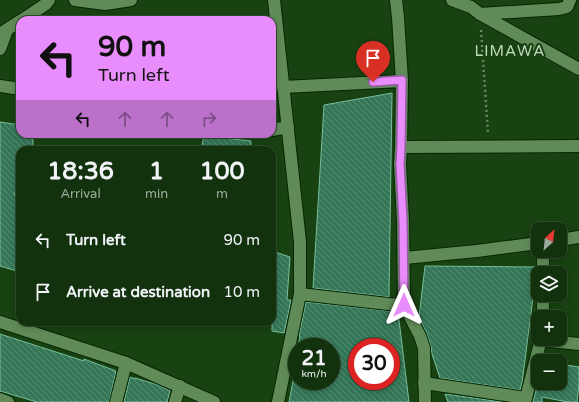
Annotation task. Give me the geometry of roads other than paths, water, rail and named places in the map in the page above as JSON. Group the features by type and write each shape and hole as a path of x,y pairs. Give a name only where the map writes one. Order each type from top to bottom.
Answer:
{"street":[{"path":"28,16 46,4 49,0"},
{"path":"75,0 104,4 131,0"},
{"path":"274,0 276,16"},
{"path":"396,0 402,80 400,164 403,220 404,305 420,336 424,348 424,402"},
{"path":"452,0 474,7 579,70"},
{"path":"474,7 559,9 567,7 570,0"},
{"path":"276,19 300,242 300,294 278,402"},
{"path":"0,49 3,32 16,24"},
{"path":"283,87 402,80"},
{"path":"0,86 16,88"},
{"path":"276,129 288,127"},
{"path":"401,147 579,146"},
{"path":"567,239 579,237"},
{"path":"404,258 477,252 531,244"},
{"path":"300,294 404,305"},
{"path":"0,322 126,363 214,402"},
{"path":"567,342 579,344"},
{"path":"424,383 526,400 539,346"},
{"path":"116,402 126,363"},
{"path":"176,402 180,386"},
{"path":"0,399 8,402"}],"district":[{"name":"LIMAWA","path":"510,51"}]}
